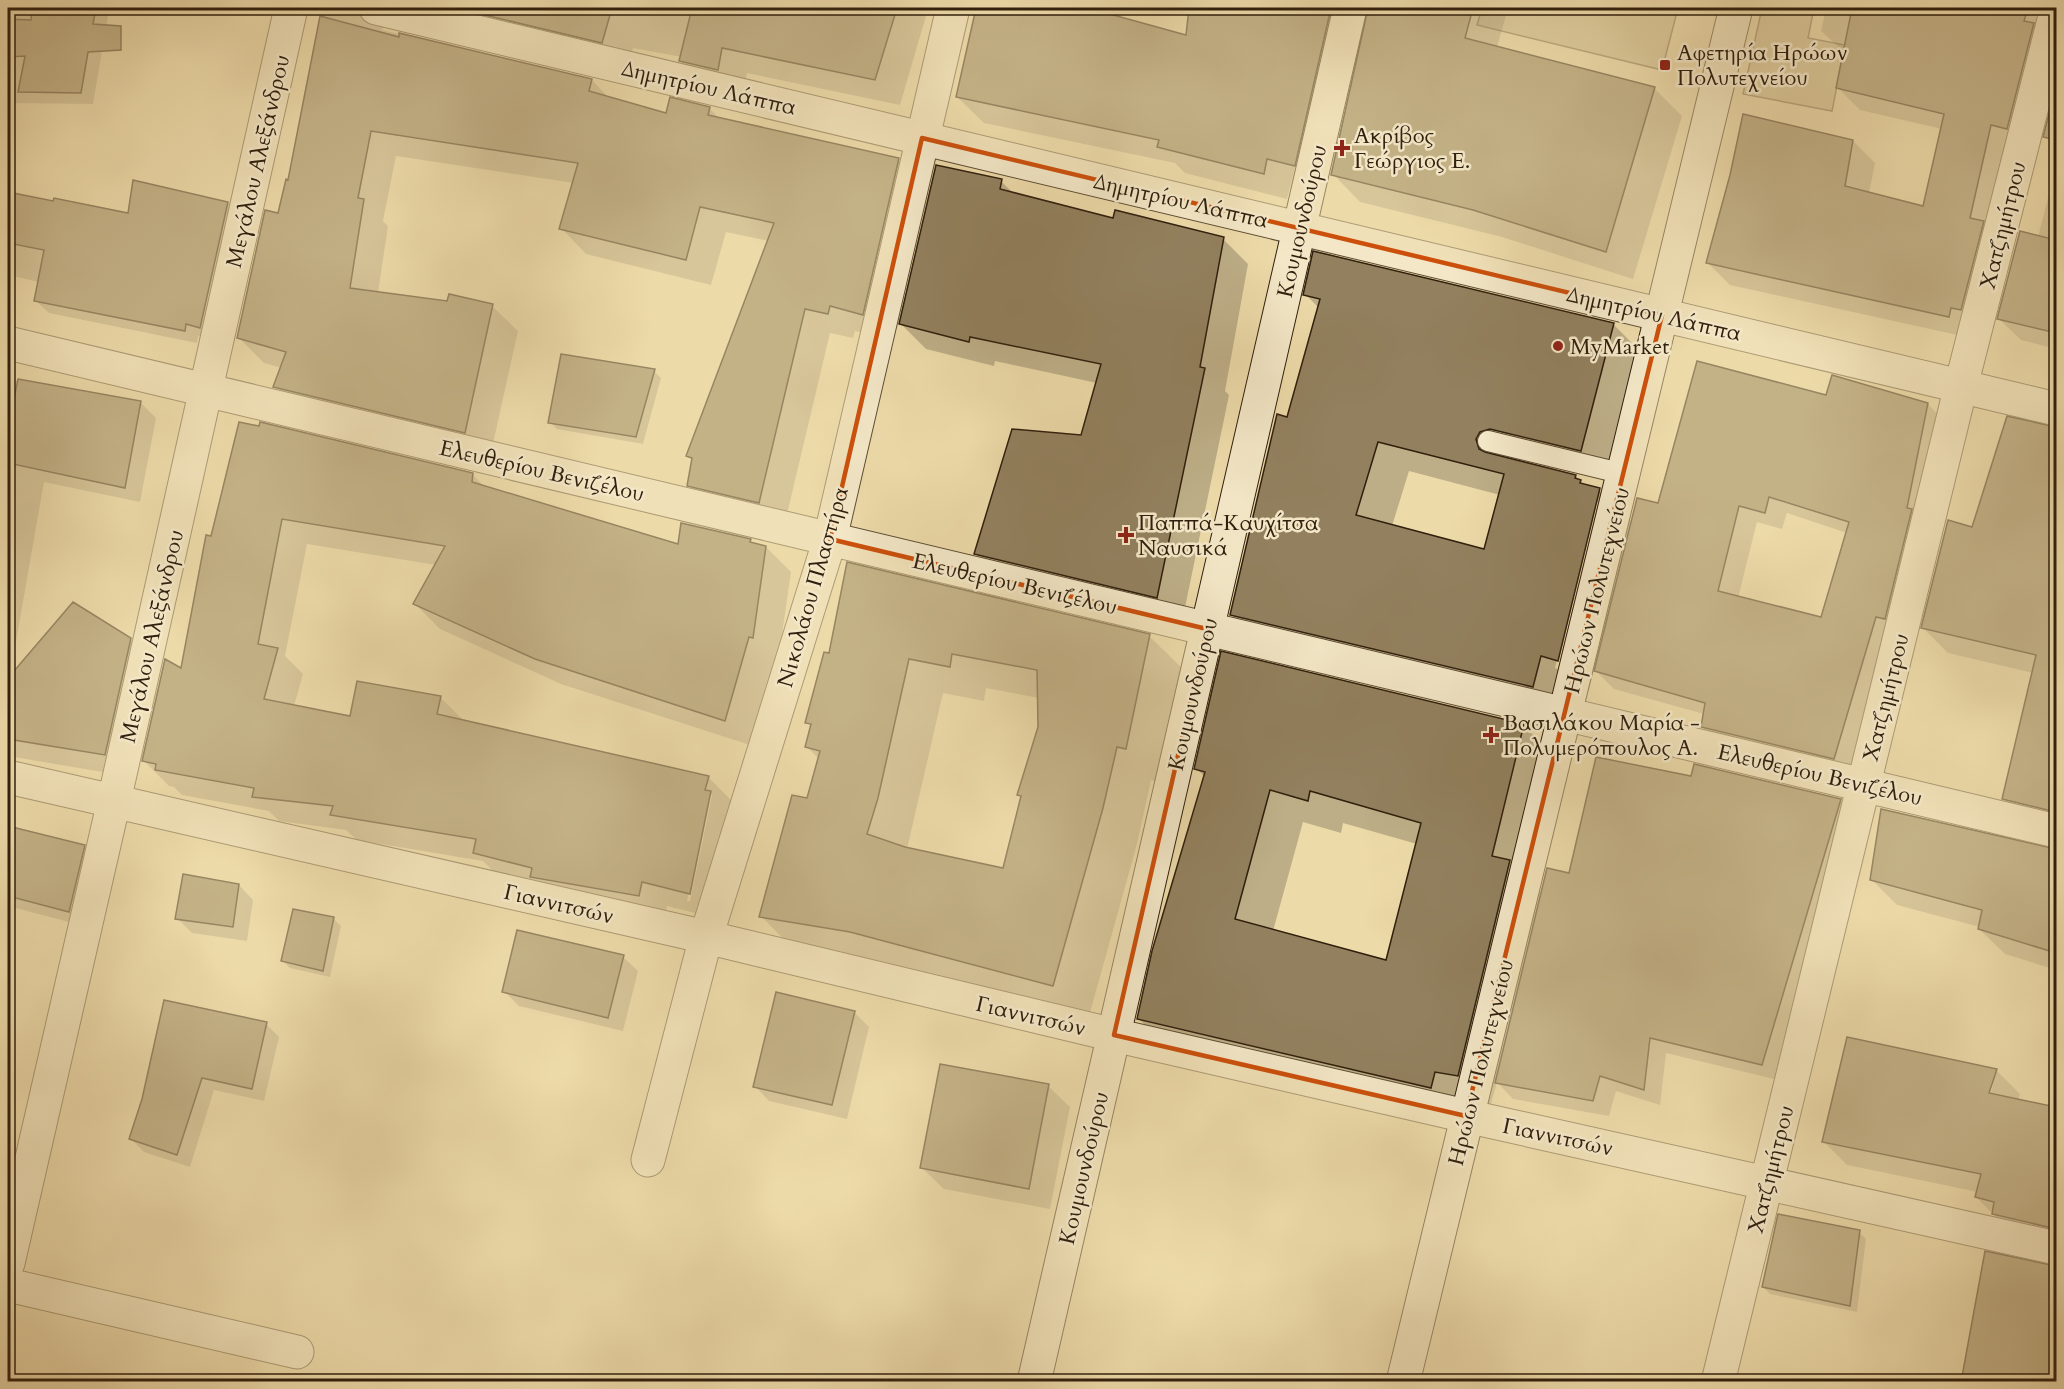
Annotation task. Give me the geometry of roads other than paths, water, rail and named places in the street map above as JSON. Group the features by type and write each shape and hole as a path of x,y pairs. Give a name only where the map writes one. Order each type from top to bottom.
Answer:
{"street":[{"name":"Μεγάλου Αλεξάνδρου","path":"8,1263 291,8"},
{"name":"Δημητρίου Λάππα","path":"376,8 2056,409"},
{"name":"Νικολάου Πλαστήρα","path":"648,1160 706,937 830,539 953,8"},
{"name":"Κουμουνδούρου","path":"1034,1382 1350,8"},
{"name":"Ηρώων Πολυτεχνείου","path":"1403,1382 1736,8"},
{"name":"Χατζημήτρου","path":"1718,1382 1961,386 2056,12"},
{"name":"Ελευθερίου Βενιζέλου","path":"8,343 2056,831"},
{"name":"Γιαννιτσών","path":"8,777 706,937 1114,1035 2056,1248"},
{"path":"8,1285 297,1352"}],"lane":[{"path":"1488,441 1623,474"}],"place":[{"name":"Αφετηρία Ηρώων Πολυτεχνείου","path":"1665,65"},
{"name":"Ακρίβος Γεώργιος Ε.","path":"1342,148"},
{"name":"MyMarket","path":"1558,346"},
{"name":"Παππά-Καυχίτσα Ναυσικά","path":"1126,535"},
{"name":"Βασιλάκου Μαρία - Πολυμερόπουλος Α.","path":"1491,735"}]}
